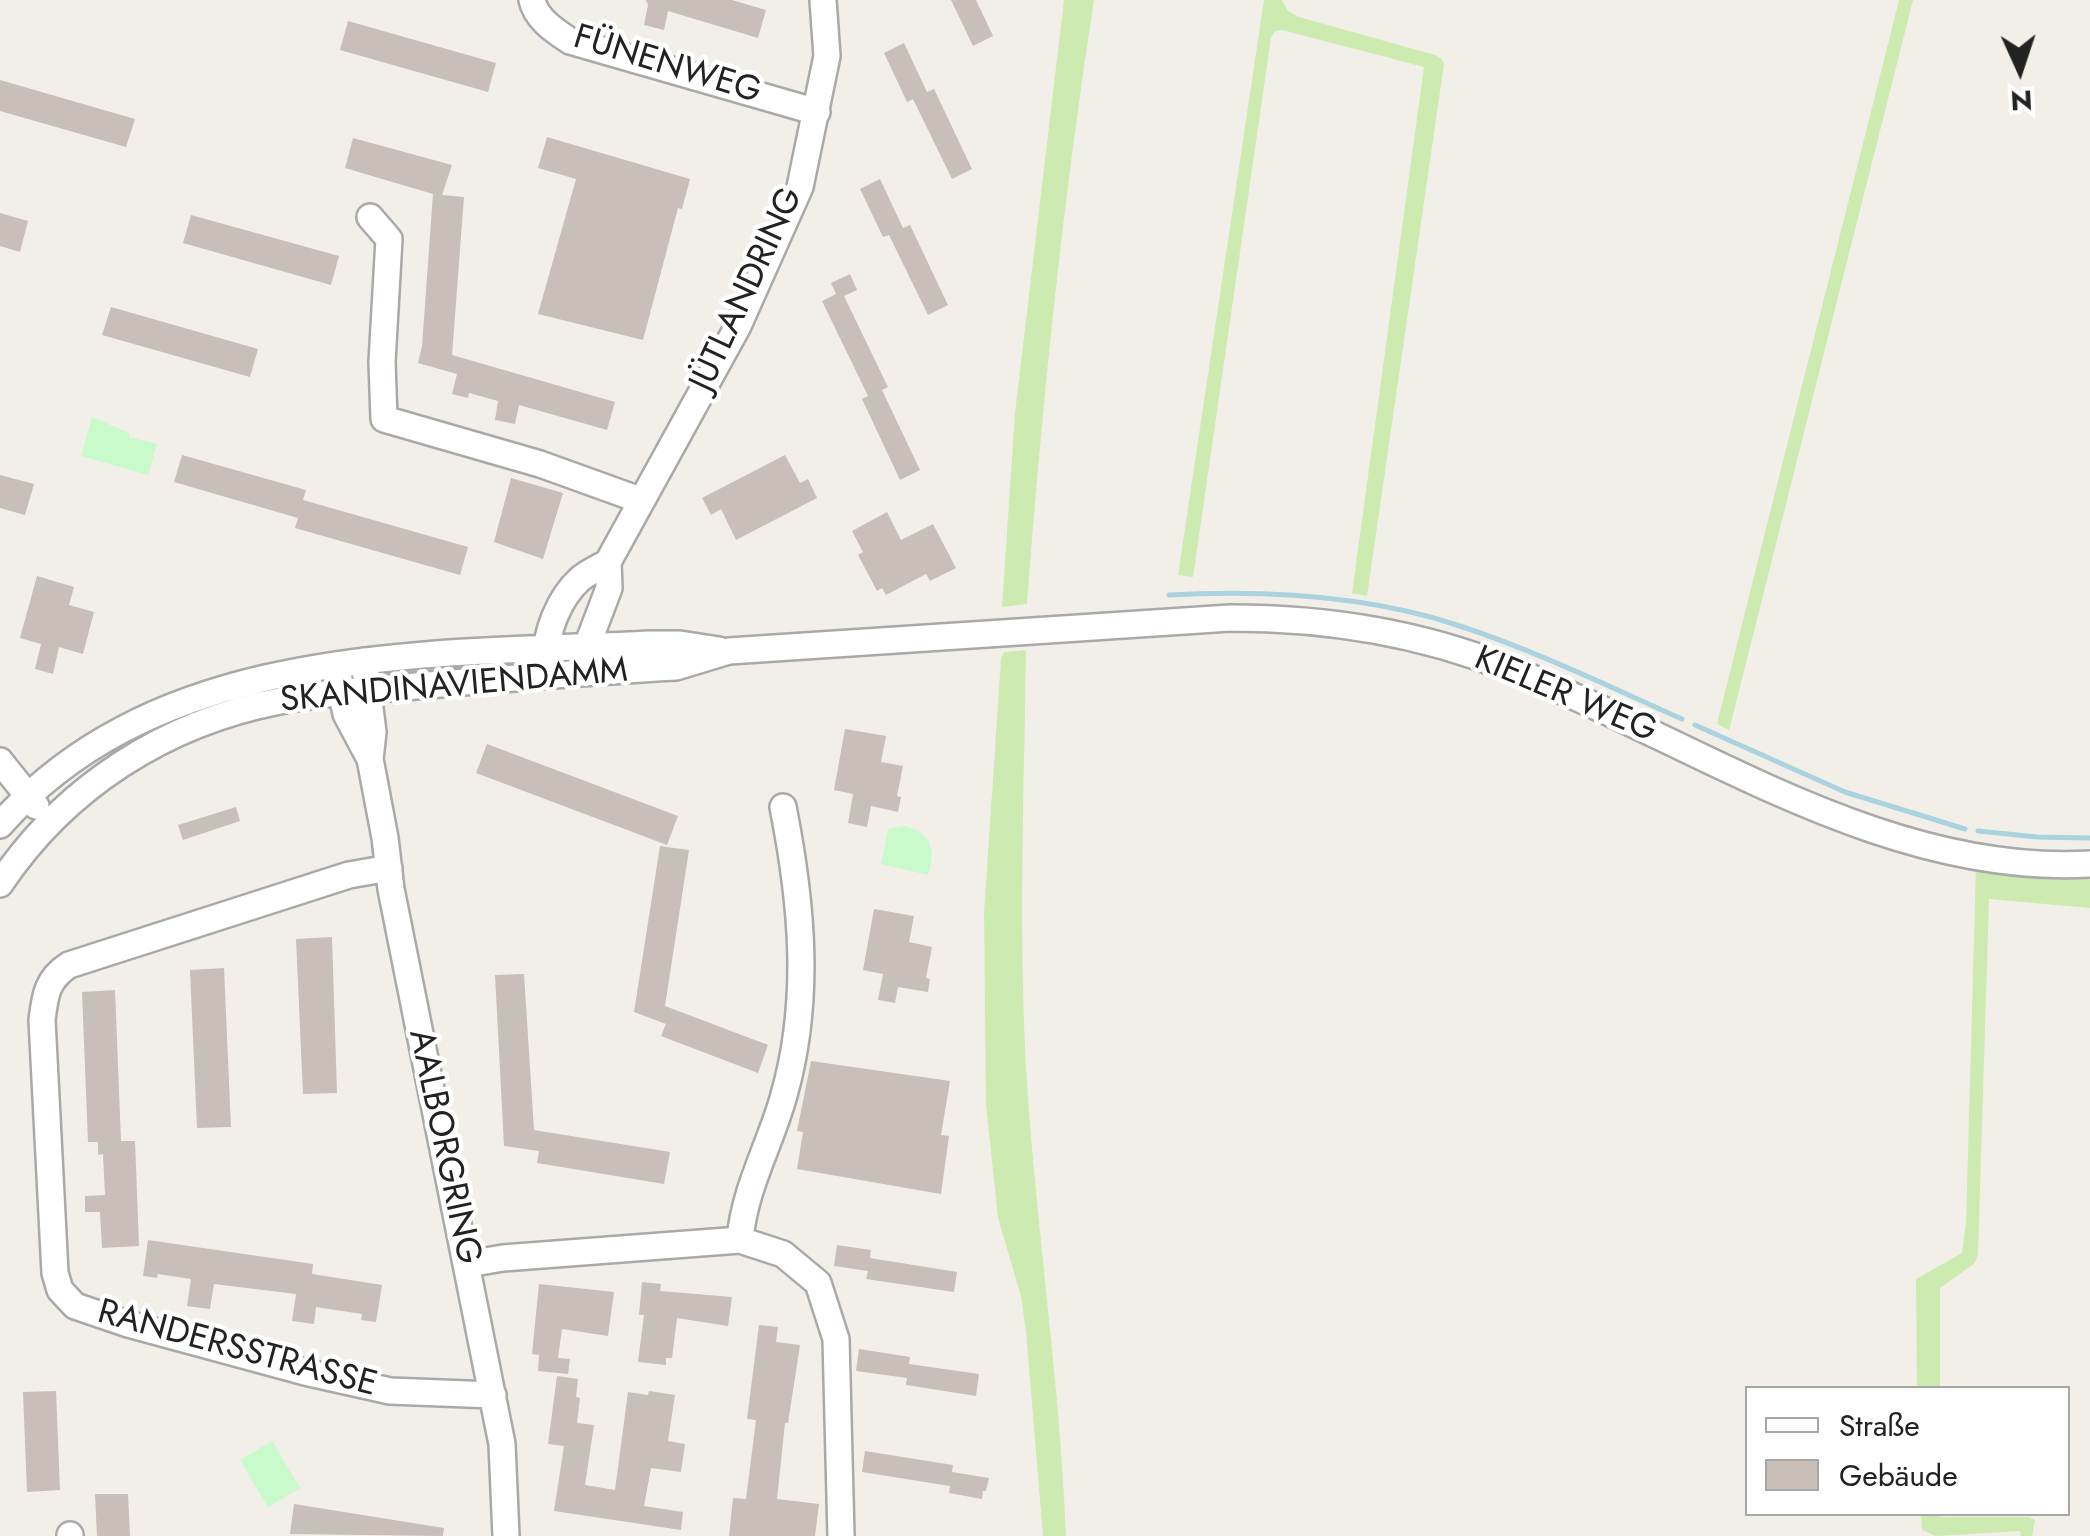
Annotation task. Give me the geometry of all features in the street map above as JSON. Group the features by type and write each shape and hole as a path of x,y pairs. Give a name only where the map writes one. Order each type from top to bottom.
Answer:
{"street":[{"name":"FÜNENWEG","path":"532,0 550,28 570,41 816,112"},
{"name":"JÜTLANDRING","path":"588,672 587,646 609,588 608,562 738,326 800,188 827,56 823,0"},
{"path":"370,217 388,239 382,362 384,419 540,464 640,500"},
{"name":"JÜTLANDRING","path":"546,676 545,648 556,613 580,579 608,562"},
{"name":"KIELER WEG","path":"1022,632 1268,618 1401,635 1506,667 1805,802 1902,839 1987,858 2090,864"},
{"name":"SKANDINAVIENDAMM","path":"0,884 42,830 104,775 171,736 246,709 341,692 681,666 729,652 1022,632"},
{"name":"SKANDINAVIENDAMM","path":"10,809 91,747 154,715 252,682 364,660 545,648 680,644 729,652"},
{"name":"AALBORGRING","path":"364,660 373,732 370,759 398,927 502,1444 506,1536"},
{"name":"AALBORGRING","path":"336,664 354,734 370,759"},
{"path":"0,760 10,809 42,830"},
{"path":"740,1240 742,1216 787,1085 803,999 794,862 783,807"},
{"name":"RANDERSSTRASSE","path":"389,868 365,870 69,966 55,976 49,984 42,1020 55,1273 60,1290 75,1306 128,1324 390,1391 492,1395"},
{"path":"468,1264 740,1240 783,1254 818,1283 836,1339 841,1536"}],"green space":[{"path":"1064,0 1094,0 1054,301 1027,604 1002,607 1015,413"},
{"path":"1264,0 1282,0 1288,11 1299,17 1435,55 1444,64 1367,596 1352,593 1424,67 1282,30 1275,31 1271,38 1193,577 1178,575"},
{"path":"1899,0 1913,0 1729,730 1717,724"},
{"path":"92,417 129,433 129,437 157,444 148,475 81,456"},
{"path":"1026,650 1024,1029 1066,1536 1043,1536 1026,1331 1021,1296 998,1218 986,1104 984,913 1001,659 1004,652"},
{"path":"904,826 921,833 929,843 932,857 928,875 881,864 888,829"},
{"path":"1976,867 2090,876 2090,908 1989,899 1978,1254 1975,1263 1940,1288 1940,1386 1917,1386 1916,1279 1962,1253"},
{"path":"272,1441 300,1488 268,1507 240,1460"},
{"path":"1921,1516 2035,1520 2032,1536 2021,1536 2020,1531 1936,1536 1922,1530"}],"building":[{"path":"646,0 732,0 766,10 758,38 668,11 664,30 644,25"},
{"path":"951,0 976,0 993,36 973,46"},
{"path":"348,21 496,63 488,92 340,50"},
{"path":"904,43 927,92 934,89 972,169 952,179 913,99 907,102 884,53"},
{"path":"0,80 135,119 126,147 0,111"},
{"path":"547,137 690,179 682,209 678,208 643,340 538,314 576,179 538,168"},
{"path":"353,138 452,165 442,195 464,197 452,355 615,402 607,430 519,405 515,424 495,420 498,401 469,393 468,398 452,394 457,374 418,363 433,194 345,168"},
{"path":"880,179 903,228 910,225 948,305 928,315 889,235 883,237 860,189"},
{"path":"0,213 28,221 20,252 0,246"},
{"path":"191,215 339,256 331,285 183,243"},
{"path":"850,274 857,290 844,296 888,387 882,390 920,470 900,480 862,399 868,396 822,301 836,294 831,283"},
{"path":"111,307 258,349 250,377 102,335"},
{"path":"182,455 306,490 303,500 468,547 460,575 295,528 298,518 174,482"},
{"path":"785,455 800,483 808,479 817,498 736,540 721,509 711,515 702,498"},
{"path":"0,475 34,484 25,515 0,508"},
{"path":"511,478 563,493 543,559 494,542"},
{"path":"887,512 901,540 933,524 956,568 930,581 926,574 886,595 882,588 877,591 858,555 863,552 852,531"},
{"path":"37,576 74,587 69,605 94,612 83,654 59,647 53,674 35,669 41,644 20,638"},
{"path":"845,729 886,736 881,762 903,766 898,812 871,806 867,827 848,823 853,794 834,790"},
{"path":"487,744 678,816 667,845 476,773"},
{"path":"236,807 240,821 183,840 178,825"},
{"path":"660,846 689,850 665,1006 768,1045 758,1073 661,1036 666,1024 634,1012"},
{"path":"874,909 914,916 909,942 932,947 926,978 930,979 928,992 898,987 895,1003 878,1000 883,974 863,970"},
{"path":"332,937 337,1093 303,1094 296,939"},
{"path":"224,968 231,1127 197,1128 190,970"},
{"path":"524,974 534,1130 670,1152 664,1184 537,1163 539,1151 504,1146 495,975"},
{"path":"115,990 121,1141 135,1141 139,1246 102,1248 100,1212 85,1212 85,1196 105,1195 103,1154 98,1155 98,1142 88,1142 82,992"},
{"path":"811,1061 950,1081 941,1135 949,1136 941,1194 797,1169 803,1132 797,1131"},
{"path":"148,1240 313,1264 312,1274 382,1285 376,1322 361,1320 362,1314 316,1307 314,1324 292,1321 296,1294 214,1284 210,1309 187,1306 191,1279 143,1276"},
{"path":"837,1245 871,1250 870,1258 957,1272 954,1292 866,1279 868,1271 834,1266"},
{"path":"642,1282 661,1284 660,1291 732,1297 728,1326 677,1318 672,1358 666,1358 666,1365 638,1362 644,1315 639,1315"},
{"path":"539,1284 614,1292 608,1336 562,1329 558,1358 570,1359 568,1374 538,1371 539,1355 532,1354"},
{"path":"759,1325 778,1327 776,1342 800,1345 785,1423 777,1499 819,1504 815,1536 729,1536 733,1498 746,1499 756,1420 747,1419"},
{"path":"859,1349 910,1357 909,1364 979,1374 976,1396 906,1385 907,1378 856,1371"},
{"path":"557,1376 578,1379 577,1423 594,1425 585,1485 615,1490 628,1392 675,1395 668,1441 685,1444 681,1472 651,1468 644,1506 683,1512 681,1530 554,1511 564,1446 548,1444"},
{"path":"56,1391 60,1490 27,1492 23,1392"},
{"path":"865,1451 953,1465 952,1472 989,1478 986,1491 982,1499 949,1493 950,1486 862,1472"},
{"path":"95,1494 128,1494 130,1536 97,1536"},
{"path":"294,1504 444,1528 443,1536 290,1534"}],"waterway":[{"path":"1169,595 1314,597 1422,615 1514,646 1682,719"},
{"path":"1695,725 1845,792 1965,829"},
{"path":"1978,831 2090,838"}]}
